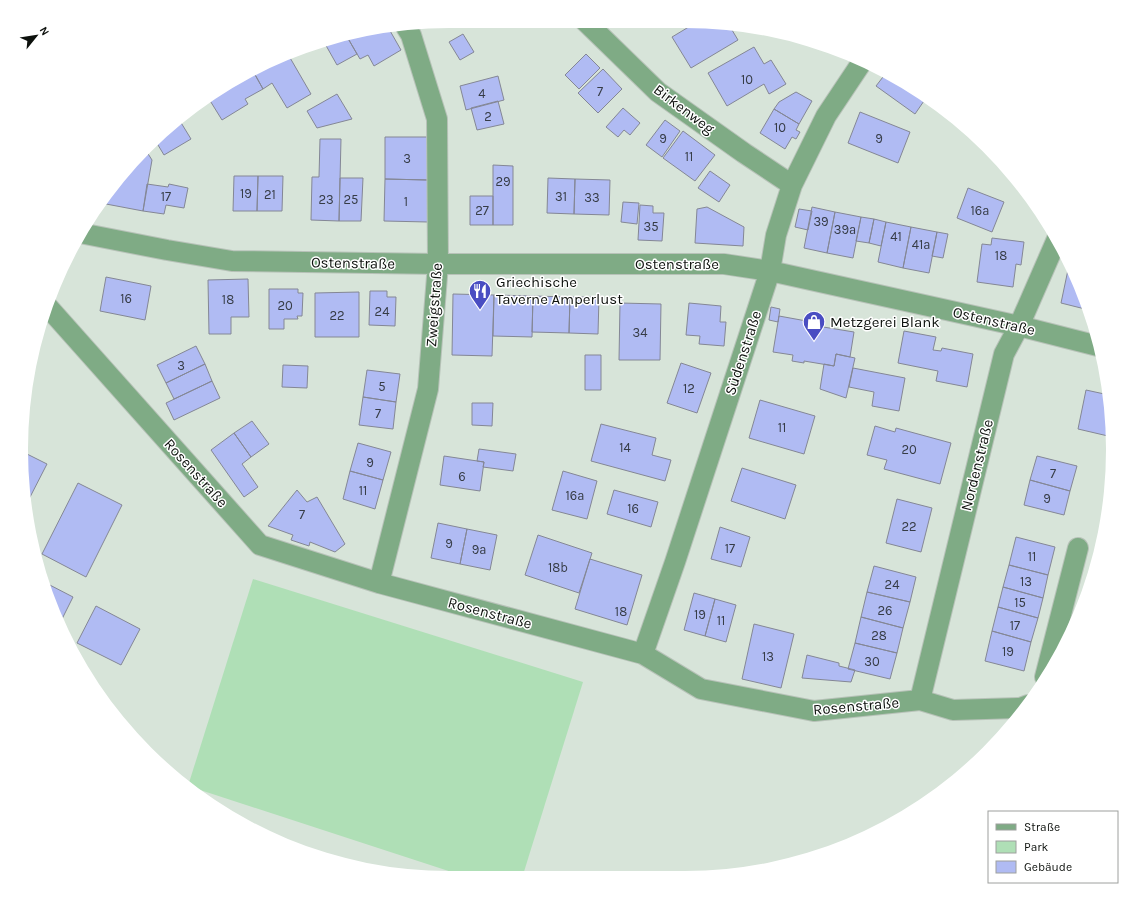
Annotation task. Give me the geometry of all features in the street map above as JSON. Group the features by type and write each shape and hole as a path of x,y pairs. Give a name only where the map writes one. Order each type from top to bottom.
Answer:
{"street":[{"name":"Birkenweg","path":"591,28 658,92 792,185"},
{"name":"Zweigstraße","path":"379,583 428,389 438,264 437,119 411,35 408,30"},
{"name":"Südenstraße","path":"643,654 675,562 770,271 776,235 792,185 826,116 859,66"},
{"name":"Ostenstraße","path":"87,234 232,261 438,264 724,264 770,271 1019,326 1093,345"},
{"name":"Nordenstraße","path":"920,700 1004,354 1019,326 1054,246"},
{"name":"Rosenstraße","path":"51,311 260,545 379,583 643,654 701,689 814,712 920,700 953,710 1017,708"},
{"path":"1059,644 1064,631 1078,548"}],"green space":[{"path":"253,579 583,682 524,871 448,871 202,791 190,781"}],"building":[{"path":"687,28 712,29 733,31 738,40 691,68 672,37"},
{"path":"391,32 401,50 374,66 368,55 360,59 349,40"},
{"path":"463,34 474,52 460,60 449,42"},
{"path":"349,40 357,54 337,65 326,46"},
{"path":"754,47 764,64 771,60 786,84 769,94 764,84 727,106 708,73"},
{"path":"586,54 600,68 579,89 565,75"},
{"path":"291,59 311,94 287,108 272,83 263,89 255,75"},
{"path":"603,69 622,89 598,113 578,93"},
{"path":"255,75 263,89 245,99 248,104 222,120 211,102"},
{"path":"498,76 504,100 466,110 460,86"},
{"path":"883,77 923,102 915,114 876,86"},
{"path":"796,92 812,101 799,124 774,109 779,102"},
{"path":"337,94 352,119 317,128 307,111"},
{"path":"498,101 504,124 477,130 471,108"},
{"path":"623,108 640,123 630,135 624,130 618,137 606,127"},
{"path":"774,109 799,124 796,130 800,132 796,139 792,137 785,149 760,133"},
{"path":"860,112 910,132 898,163 848,143"},
{"path":"665,120 680,131 662,157 646,145"},
{"path":"182,124 191,139 164,155 158,145"},
{"path":"683,131 715,155 695,181 663,158"},
{"path":"385,137 429,137 428,180 385,179"},
{"path":"320,139 341,139 339,221 311,220 312,177 319,177"},
{"path":"148,154 152,160 143,211 107,204"},
{"path":"493,165 513,166 513,225 493,225"},
{"path":"710,171 730,185 719,202 698,188"},
{"path":"234,176 258,176 257,211 233,211"},
{"path":"258,176 283,176 282,211 257,211"},
{"path":"340,178 363,178 361,221 339,221"},
{"path":"548,178 575,179 574,214 547,213"},
{"path":"385,179 428,180 428,222 384,221"},
{"path":"575,179 610,180 609,215 574,214"},
{"path":"147,184 168,187 169,184 188,188 184,208 166,205 164,214 143,211"},
{"path":"968,188 1004,202 992,232 957,218"},
{"path":"470,196 493,196 493,225 470,225"},
{"path":"623,202 639,203 637,224 621,222"},
{"path":"640,205 653,206 653,213 664,213 662,241 638,240"},
{"path":"707,207 744,227 743,246 695,243 697,209"},
{"path":"812,207 835,212 827,253 804,248"},
{"path":"799,209 812,211 808,230 795,227"},
{"path":"835,212 861,217 853,258 827,253"},
{"path":"861,217 874,219 869,243 856,241"},
{"path":"874,219 886,222 881,246 869,243"},
{"path":"886,222 911,227 903,268 878,262"},
{"path":"911,227 937,232 929,273 903,268"},
{"path":"937,232 948,234 943,258 932,256"},
{"path":"992,238 1024,242 1021,265 1016,264 1013,287 977,282 982,244 991,245"},
{"path":"1067,273 1082,308 1061,303"},
{"path":"106,277 151,286 145,320 100,311"},
{"path":"248,279 249,317 231,317 231,334 209,334 208,280"},
{"path":"269,289 298,289 298,293 303,293 302,316 297,316 298,319 284,319 284,329 269,329"},
{"path":"370,291 387,291 387,297 396,297 395,326 369,325"},
{"path":"359,292 359,337 315,337 315,293"},
{"path":"453,294 494,295 492,356 452,355"},
{"path":"494,295 533,296 532,337 493,336"},
{"path":"533,296 570,297 569,333 532,332"},
{"path":"570,297 599,297 598,334 569,333"},
{"path":"620,303 661,304 660,360 619,360"},
{"path":"689,303 721,306 720,322 726,322 724,346 699,344 700,336 686,335"},
{"path":"771,307 780,309 778,322 769,320"},
{"name":"Metzgerei Blank","path":"779,316 812,322 811,325 854,332 850,357 836,354 834,366 804,361 804,363 792,361 793,355 773,352"},
{"path":"904,331 936,337 933,350 941,351 942,348 973,354 967,387 936,381 938,371 898,363"},
{"path":"196,346 205,364 166,383 157,365"},
{"path":"836,354 855,358 846,398 820,389 824,364 834,366"},
{"path":"585,355 601,355 601,390 585,390"},
{"path":"681,363 711,373 697,413 667,403"},
{"path":"205,364 212,381 174,399 166,383"},
{"path":"283,365 308,366 307,388 282,387"},
{"path":"853,368 905,378 899,411 872,406 874,392 849,387"},
{"path":"367,370 400,374 396,402 363,397"},
{"path":"212,381 220,398 174,420 166,403"},
{"path":"1086,390 1102,393 1105,435 1078,429"},
{"path":"363,397 396,402 393,429 359,425"},
{"path":"760,400 815,416 804,454 749,438"},
{"path":"472,403 493,403 492,426 472,425"},
{"path":"252,421 269,444 251,457 234,433"},
{"path":"601,424 656,438 652,455 671,460 665,481 591,461"},
{"path":"875,426 895,432 896,428 951,443 940,484 884,469 887,460 867,455"},
{"path":"234,433 251,457 242,464 258,487 244,497 211,450"},
{"path":"358,443 391,452 383,480 350,471"},
{"path":"479,449 516,454 513,471 483,467 484,462 477,461"},
{"path":"28,455 47,464 31,495"},
{"path":"444,456 484,462 480,491 440,485"},
{"path":"1037,456 1077,466 1070,491 1030,480"},
{"path":"742,468 796,485 785,519 731,501"},
{"path":"350,471 383,480 375,509 343,499"},
{"path":"563,471 597,481 587,519 552,510"},
{"path":"1030,480 1070,491 1064,515 1024,505"},
{"path":"78,483 122,505 86,577 42,554"},
{"path":"297,490 307,502 317,497 345,544 335,552 310,542 309,546 291,540 293,535 268,526"},
{"path":"614,490 658,502 651,527 607,514"},
{"path":"897,499 932,508 921,552 886,543"},
{"path":"438,523 467,529 460,564 431,558"},
{"path":"720,527 750,537 741,567 711,559"},
{"path":"467,529 497,535 490,570 460,564"},
{"path":"538,535 592,553 579,593 525,575"},
{"path":"1016,537 1055,547 1048,575 1009,565"},
{"path":"590,559 642,575 627,625 575,609"},
{"path":"1009,565 1048,575 1043,598 1003,587"},
{"path":"874,566 916,577 910,602 867,592"},
{"path":"50,585 73,597 63,617"},
{"path":"1003,587 1043,598 1038,618 998,607"},
{"path":"867,592 910,602 903,628 861,617"},
{"path":"694,593 715,599 705,636 684,630"},
{"path":"715,599 736,605 726,642 705,636"},
{"path":"96,606 140,629 121,665 77,643"},
{"path":"998,607 1038,618 1031,642 992,631"},
{"path":"861,617 903,628 897,653 855,643"},
{"path":"754,624 794,634 781,688 742,679"},
{"path":"992,631 1031,642 1024,671 985,661"},
{"path":"855,643 897,653 890,679 848,669"},
{"path":"807,655 839,663 839,666 855,670 851,682 802,678"}],"place":[{"name":"Griechische Taverne Amperlust","path":"480,310"},
{"name":"Metzgerei Blank","path":"814,342"}]}
